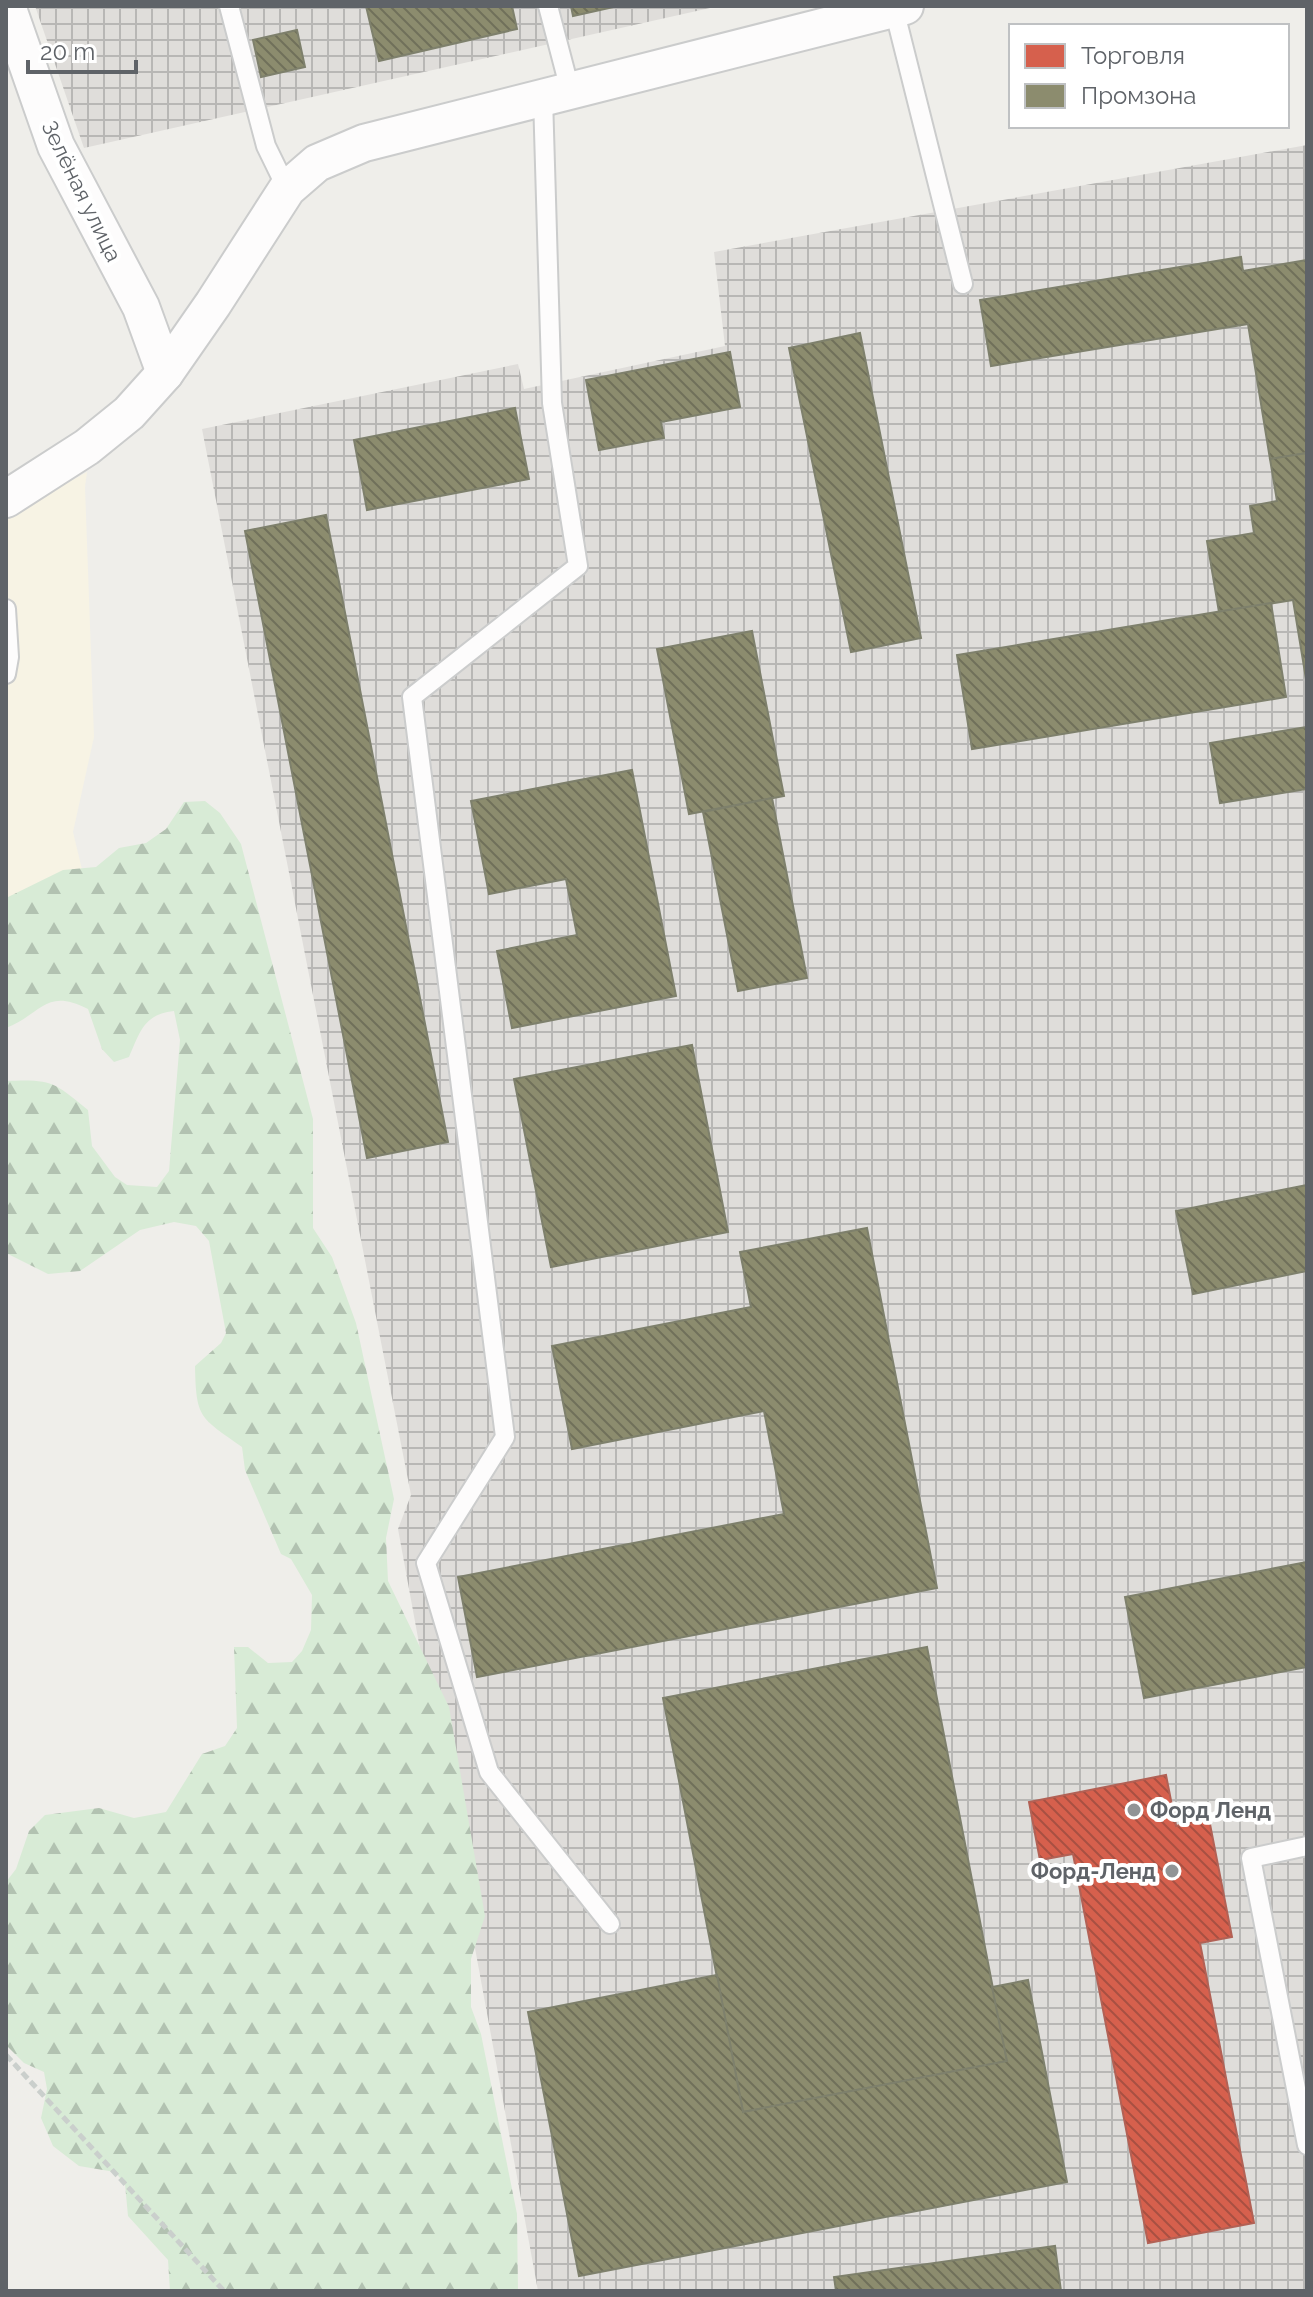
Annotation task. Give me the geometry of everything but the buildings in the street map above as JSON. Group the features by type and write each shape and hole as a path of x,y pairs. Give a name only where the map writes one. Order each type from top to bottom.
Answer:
{"street":[{"name":"Зелёная улица","path":"7,6 56,146 141,307 165,373"},
{"path":"6,499 87,447 129,413 165,373 287,189 317,163 364,143 899,8"}],"lane":[{"path":"229,6 266,146 287,189"},
{"path":"548,6 556,93 552,403 578,566 412,697 505,1437 426,1563 489,1772 610,1924"},
{"path":"899,8 963,284"},
{"path":"6,609 9,657 6,674"},
{"path":"1307,1846 1251,1858 1307,2145"}],"path":[{"path":"6,2055 224,2291"}],"shaded area":[{"path":"35,6 719,6 84,148"},
{"path":"1307,145 1307,2291 538,2291 398,1529 411,1495 202,429 518,364 524,389 725,346 714,252"},
{"path":"87,472 94,737 73,832 99,940 6,961 6,517"}],"green space":[{"path":"205,801 220,813 241,844 313,1119 313,1228 332,1257 356,1323 394,1499 386,1538 388,1581 449,1707 485,1916 471,1959 471,2007 481,2034 517,2214 518,2291 170,2291 168,2260 128,2216 125,2184 115,2172 79,2166 53,2146 41,2118 47,2089 44,2072 24,2063 6,2045 6,1882 16,1869 29,1831 45,1815 99,1808 134,1818 166,1812 202,1754 225,1746 237,1728 234,1647 248,1647 268,1663 292,1662 302,1651 311,1630 312,1595 291,1559 281,1554 245,1470 242,1447 209,1422 199,1407 195,1366 221,1343 226,1333 209,1241 196,1226 174,1222 140,1230 80,1271 48,1274 6,1253 6,1081 43,1082 67,1093 88,1110 92,1146 115,1177 127,1185 157,1187 169,1171 180,1040 174,1011 164,1013 144,1026 129,1057 114,1062 102,1049 88,1009 62,1001 44,1005 6,1028 6,898 63,870 96,867 119,848 146,843 166,829 184,802"}],"place":[{"name":"Форд Ленд","path":"1134,1810"},
{"name":"Форд-Ленд","path":"1172,1871"}]}
